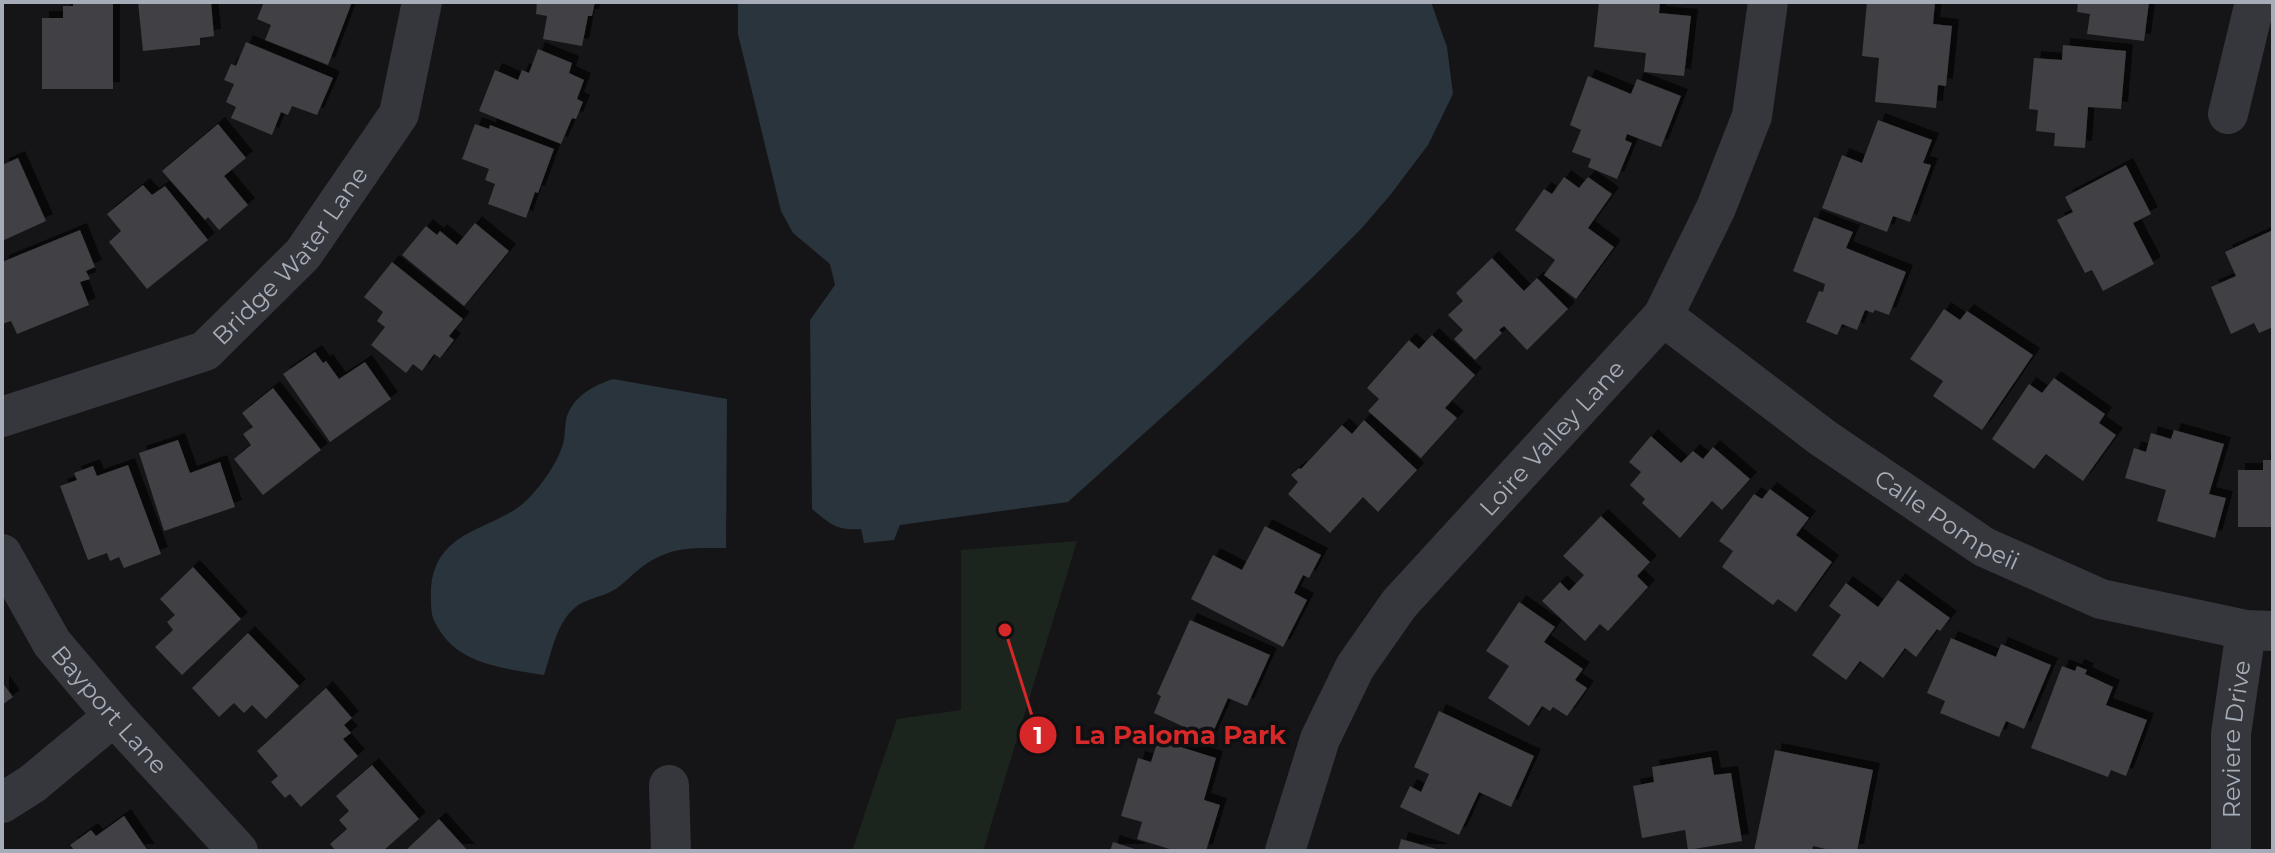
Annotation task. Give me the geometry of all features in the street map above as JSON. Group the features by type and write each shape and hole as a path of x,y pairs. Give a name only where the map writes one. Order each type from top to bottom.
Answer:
{"street":[{"name":"Bridge Water Lane","path":"2,417 205,351 303,254 399,114 422,2"},
{"name":"Loire Valley Lane","path":"1285,851 1320,739 1355,667 1399,604 1663,316 1716,208 1752,116 1768,2"},
{"path":"2228,114 2255,2"},
{"name":"Calle Pompeii","path":"1663,316 1823,438 1984,547 2101,599 2259,630"},
{"name":"Bayport Lane","path":"2,554 52,643 114,716 238,851"},
{"name":"Reviere Drive","path":"2231,851 2231,734 2259,630"},
{"path":"2,803 32,784 114,716"},
{"path":"669,785 671,851"}],"shaded area":[{"path":"738,2 1431,2 1447,47 1453,94 1428,145 1361,229 1210,374 1068,502 900,525 894,540 864,543 861,529 834,525 812,509 810,320 835,285 830,264 793,233 781,211 738,34"},
{"path":"613,379 727,399 726,548 690,549 659,556 614,590 580,604 561,627 544,675 486,664 473,658 449,642 433,618 431,589 438,563 445,551 459,539 511,512 529,498 556,461 570,409 592,388"},
{"path":"1077,541 983,851 852,851 897,719 961,710 961,550"}],"building":[{"path":"73,2 113,2 113,89 42,89 42,18 63,18 63,6 73,6"},
{"path":"138,2 211,2 214,36 200,38 200,45 143,51"},
{"path":"264,2 352,2 328,65 265,40 271,25 257,19"},
{"path":"537,2 595,2 592,16 588,16 582,46 543,39 547,16 536,14"},
{"path":"1599,2 1660,2 1659,13 1691,16 1684,76 1644,72 1646,53 1594,47"},
{"path":"1867,2 1935,3 1933,24 1952,26 1946,86 1938,85 1936,108 1875,102 1879,58 1862,56"},
{"path":"2078,2 2149,2 2144,41 2087,34 2090,14 2077,12"},
{"path":"246,42 333,78 317,115 292,106 288,115 281,112 272,135 231,118 236,107 226,102 234,84 224,80 231,64 236,66"},
{"path":"2063,45 2126,51 2121,109 2088,107 2085,148 2054,146 2055,133 2036,131 2038,110 2029,109 2034,58 2062,60"},
{"path":"538,49 572,63 569,73 584,80 577,99 583,102 561,144 479,111 495,70 518,80 522,70 529,73"},
{"path":"1588,76 1631,94 1637,79 1681,96 1661,147 1627,134 1625,140 1632,143 1617,179 1588,167 1591,159 1572,152 1581,130 1570,125"},
{"path":"1878,120 1932,140 1923,163 1931,165 1910,222 1893,216 1887,232 1822,208 1842,155 1862,163"},
{"path":"218,124 246,158 224,176 248,205 219,230 208,217 205,220 162,171"},
{"path":"475,124 489,129 490,125 554,149 526,218 488,204 495,184 485,180 489,169 462,159"},
{"path":"18,158 46,221 2,241 2,165"},
{"path":"2126,165 2151,214 2133,223 2154,264 2103,291 2092,270 2085,273 2057,220 2073,212 2065,197"},
{"path":"1564,177 1579,188 1588,177 1612,194 1588,228 1614,247 1576,299 1544,275 1555,260 1515,230 1544,189 1552,194"},
{"path":"143,185 152,195 165,186 208,240 147,289 109,242 121,231 107,214"},
{"path":"1814,217 1853,232 1846,248 1906,272 1889,315 1865,310 1857,330 1842,324 1837,335 1806,322 1825,284 1793,271"},
{"path":"475,223 509,251 464,306 402,255 426,226 437,235 440,231 457,245"},
{"path":"80,230 95,267 86,271 90,279 80,282 89,305 17,334 11,321 2,324 2,262"},
{"path":"2273,230 2273,327 2259,333 2254,323 2231,334 2211,287 2236,276 2225,252"},
{"path":"1492,258 1524,291 1537,278 1568,309 1527,350 1504,326 1499,330 1502,333 1475,360 1454,339 1463,330 1448,315 1463,301 1456,293"},
{"path":"392,262 463,319 449,336 454,340 440,358 434,354 422,371 413,364 406,373 371,345 385,327 377,321 383,312 364,297"},
{"path":"1944,309 1960,320 1967,311 2033,355 1982,430 1933,396 1943,381 1910,359"},
{"path":"1432,335 1475,375 1445,408 1457,418 1421,458 1368,411 1379,399 1367,388 1409,340 1419,349"},
{"path":"315,352 339,379 365,362 391,399 330,442 283,374"},
{"path":"2054,378 2105,414 2099,423 2116,435 2083,481 2046,454 2034,469 1992,439 2029,384 2042,393"},
{"path":"273,388 321,450 263,495 234,459 251,445 243,434 253,427 242,413"},
{"path":"1364,420 1417,470 1378,512 1363,497 1330,533 1288,494 1298,482 1291,475 1301,469 1342,425 1352,434"},
{"path":"2174,430 2224,444 2209,494 2226,498 2215,538 2157,521 2166,490 2125,478 2134,448 2146,452 2151,433 2171,439"},
{"path":"1651,436 1681,463 1693,451 1703,459 1713,447 1750,479 1722,510 1712,501 1680,538 1642,503 1645,499 1630,485 1641,472 1629,462"},
{"path":"178,440 190,473 220,462 235,507 164,531 139,453"},
{"path":"2263,460 2273,460 2273,527 2238,527 2238,470 2263,470"},
{"path":"128,465 161,554 124,568 119,557 110,561 107,553 88,560 60,486 77,480 74,473 93,466 97,476"},
{"path":"1770,489 1809,518 1796,535 1832,562 1796,612 1778,599 1773,605 1722,567 1733,551 1719,541 1754,494 1762,499"},
{"path":"1601,516 1650,562 1637,576 1648,587 1608,631 1600,624 1585,641 1542,601 1560,582 1569,591 1584,575 1563,556"},
{"path":"1265,526 1321,555 1309,578 1303,575 1294,593 1307,600 1283,647 1191,599 1213,555 1242,570"},
{"path":"193,567 241,619 182,675 155,647 173,630 167,622 175,615 160,599"},
{"path":"1898,580 1950,618 1940,631 1937,629 1916,657 1905,648 1883,678 1860,661 1846,680 1812,655 1841,615 1829,606 1846,583 1878,607"},
{"path":"1519,602 1555,627 1544,642 1583,669 1575,680 1587,688 1567,716 1553,707 1550,711 1542,706 1529,726 1488,698 1509,666 1486,651"},
{"path":"1190,620 1270,655 1247,706 1228,698 1210,739 1154,713 1161,696 1157,694"},
{"path":"248,633 299,686 266,719 252,705 244,713 234,703 219,717 192,688"},
{"path":"1951,638 1996,657 2001,644 2051,665 2024,729 2006,721 1999,737 1940,713 1945,701 1927,693"},
{"path":"2062,666 2075,671 2077,666 2087,670 2085,674 2113,687 2106,705 2147,720 2126,776 2111,770 2108,777 2031,748"},
{"path":"2,682 13,697 2,705"},
{"path":"326,688 352,718 344,725 351,733 343,739 358,756 301,807 290,794 285,798 271,782 278,776 257,751"},
{"path":"1439,711 1534,756 1511,807 1479,792 1459,835 1400,807 1410,786 1421,792 1429,774 1414,767"},
{"path":"1158,740 1216,758 1204,800 1220,805 1206,851 1176,851 1137,839 1142,822 1121,816 1138,758 1151,762"},
{"path":"1775,750 1873,770 1857,851 1834,851 1813,846 1812,851 1754,851"},
{"path":"1711,757 1714,775 1731,773 1742,841 1688,850 1685,830 1642,838 1633,786 1654,782 1652,767"},
{"path":"372,765 419,819 383,851 336,851 330,844 347,829 339,820 349,811 336,796"},
{"path":"124,816 148,851 75,851 70,845 91,830 96,836"},
{"path":"439,819 468,851 405,851"},
{"path":"1401,839 1440,850 1440,851 1398,851"},
{"path":"1113,842 1138,850 1138,851 1110,851"}],"place":[{"name":"La Paloma Park","path":"1005,630"}]}
